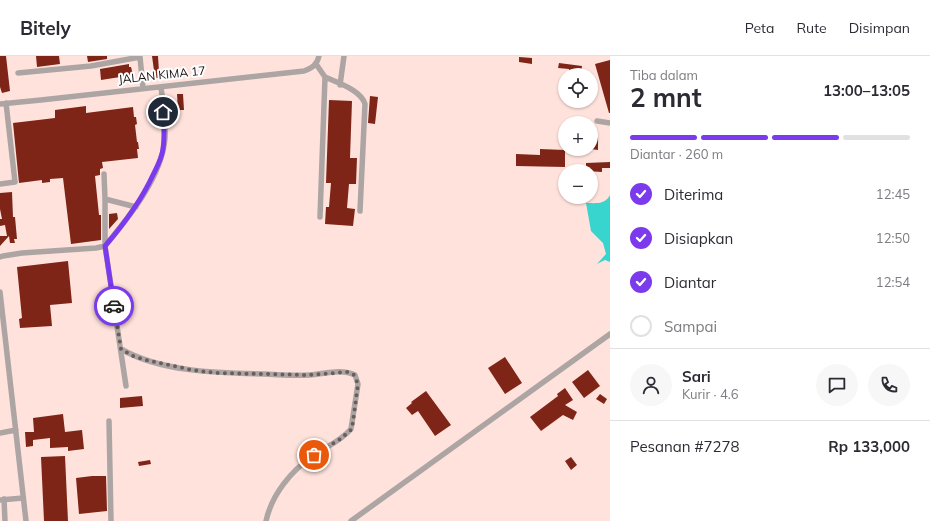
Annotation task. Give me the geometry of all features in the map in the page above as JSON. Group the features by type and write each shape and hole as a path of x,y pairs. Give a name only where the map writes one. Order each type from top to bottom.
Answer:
{"street":[{"path":"18,73 91,66 140,56 143,88"},
{"path":"319,56 316,64 325,77 358,93 362,96 365,104 360,212"},
{"path":"340,84 344,56"},
{"name":"JALAN KIMA 17","path":"1,103 304,71 312,68 316,64"},
{"path":"320,217 325,77"},
{"path":"0,257 22,253 96,248 105,246 136,207 148,187 163,150 165,137 161,86"},
{"path":"0,184 15,182 1,103"},
{"path":"598,121 610,123"},
{"path":"104,174 105,246 126,386"},
{"path":"105,199 136,207"},
{"path":"0,292 26,521"},
{"path":"351,521 610,334"},
{"path":"121,349 133,356 146,360 192,370 216,373 309,375 348,372 354,375 358,384 352,429 339,440 298,467 276,493 266,521"},
{"path":"109,421 111,521"},
{"path":"0,433 16,430"},
{"path":"5,521 2,500 23,498"}],"shaded area":[{"path":"0,56 610,56 610,521 0,521"}],"water":[{"path":"610,195 610,262 605,260 597,264 606,254 603,243 591,231 586,204 598,204"}],"building":[{"path":"0,56 6,56 10,91 2,93 0,87"},
{"path":"36,56 59,56 60,64 37,67"},
{"path":"87,56 107,56 107,59 88,62"},
{"path":"152,56 158,56 159,72 167,72 167,77 155,78"},
{"path":"519,57 532,58 532,64 519,62"},
{"path":"610,60 610,113 598,74 598,68 596,68 595,64"},
{"path":"559,63 582,66 582,68 558,68"},
{"path":"129,64 133,75 101,80 100,69"},
{"path":"177,94 183,94 184,110 178,110"},
{"path":"370,96 378,97 375,124 368,123"},
{"path":"329,100 352,101 350,158 357,158 356,184 349,184 347,208 355,209 353,226 325,224 326,207 329,207 331,183 326,183"},
{"path":"86,106 86,113 133,107 134,117 136,117 137,124 135,125 139,149 137,149 138,158 102,162 103,168 100,169 100,175 95,176 99,215 101,215 101,240 71,244 63,178 50,179 50,182 42,183 42,180 19,183 13,123 55,118 55,110"},
{"path":"540,149 558,150 558,156 565,156 565,164 558,164 558,167 516,166 516,154 540,155"},
{"path":"610,162 610,168 602,168 602,172 598,172 598,164 586,163"},
{"path":"12,192 13,217 15,217 17,239 14,239 15,243 10,243 9,236 0,246 0,236 7,236 5,225 0,226 0,219 2,219 0,209 0,193"},
{"path":"117,213 118,219 109,229 109,214"},
{"path":"68,261 72,303 50,305 52,326 20,328 19,319 22,318 17,267"},
{"path":"505,357 522,383 505,394 488,368"},
{"path":"588,370 600,386 584,398 572,382"},
{"path":"565,388 573,400 565,405 577,412 573,420 563,415 541,431 530,417 558,396 557,394"},
{"path":"426,391 451,425 435,436 418,411 412,415 406,408 412,403 411,402"},
{"path":"600,394 607,399 604,404 596,399"},
{"path":"142,396 143,406 120,408 120,398"},
{"path":"63,414 65,432 82,430 84,449 68,451 68,447 50,448 50,438 33,440 33,446 26,447 25,432 34,432 33,418"},
{"path":"65,456 68,521 44,521 41,457"},
{"path":"571,457 577,465 571,470 565,461"},
{"path":"150,460 151,464 139,466 138,462"},
{"path":"106,476 107,511 79,514 76,478"}],"way so far":[{"path":"114,306 121,349 133,356 146,360 192,370 216,373 309,375 348,372 354,375 358,384 352,429 339,440 314,455"}],"route":[{"path":"114,306 105,246 136,207 148,187 158,165 163,150 165,137 163,112"}]}
